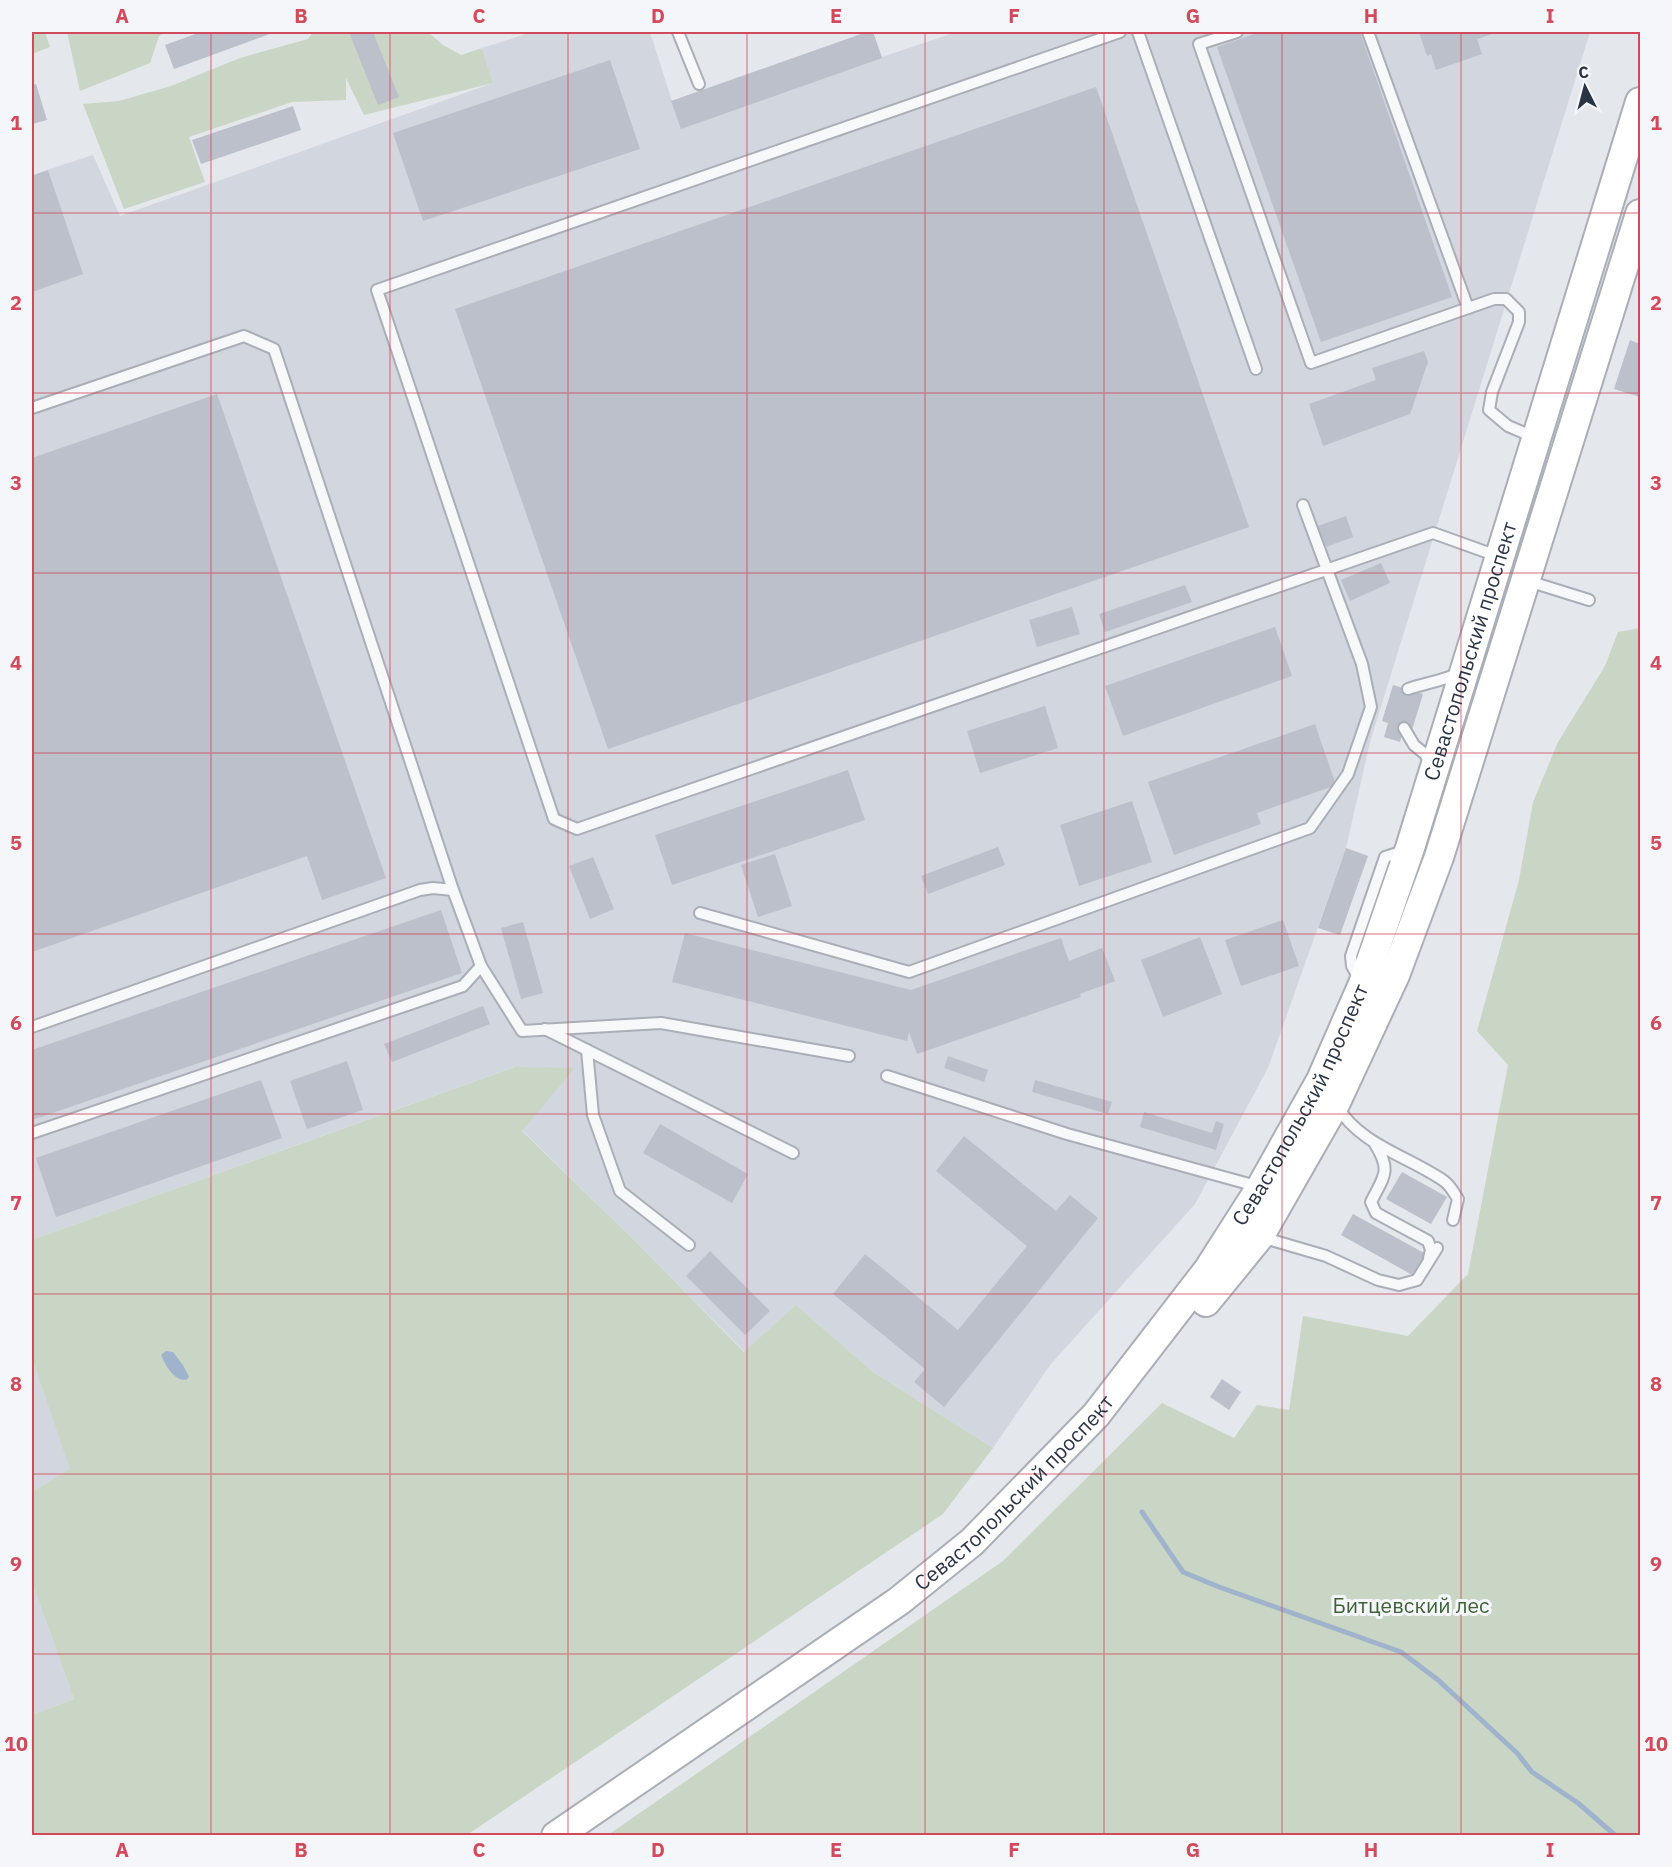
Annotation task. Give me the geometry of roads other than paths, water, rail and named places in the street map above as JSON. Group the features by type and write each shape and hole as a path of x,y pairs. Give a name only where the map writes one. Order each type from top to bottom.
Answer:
{"main road":[{"name":"Севастопольский проспект","path":"556,1836 899,1601 972,1542 1096,1415 1208,1270 1261,1187 1321,1080 1363,984 1435,769 1641,102"},
{"name":"Севастопольский проспект","path":"582,1836 903,1615 981,1553 1109,1426 1259,1237 1335,1104 1395,975 1439,857 1641,214"}],"lane":[{"path":"678,32 699,84"},
{"path":"1120,32 377,290 554,819 577,829 1433,532 1500,557"},
{"path":"1138,32 1256,369"},
{"path":"1237,32 1200,44 1311,363 1494,299 1506,299 1519,312 1519,322 1492,392 1489,410 1508,426 1536,439"},
{"path":"1368,32 1468,308"},
{"path":"32,408 244,336 274,349 453,890 481,966 522,1030 661,1023 849,1056"},
{"path":"700,913 909,972 1310,828 1348,774 1371,707 1362,664 1303,505"},
{"path":"1525,580 1589,600"},
{"path":"1408,689 1430,681 1446,680 1465,671"},
{"path":"1404,728 1414,746 1425,754 1435,769"},
{"path":"32,1027 420,890 434,888 453,890"},
{"path":"32,1133 463,986 481,966"},
{"path":"545,1029 793,1153"},
{"path":"587,1050 593,1115 620,1191 688,1245"},
{"path":"886,1076 1067,1134 1261,1187"},
{"path":"1335,1104 1345,1120 1375,1142 1446,1182 1458,1199 1453,1220"},
{"path":"1375,1142 1384,1159 1385,1174 1371,1202 1376,1213 1428,1242 1431,1250 1429,1261"},
{"path":"1259,1237 1307,1249 1378,1280 1400,1286 1417,1280 1437,1248"}],"water":[{"path":"166,1351 173,1352 183,1365 189,1377 186,1380 177,1378 168,1368 161,1355"}],"waterway":[{"path":"1142,1512 1183,1572 1401,1652 1438,1680 1517,1753 1532,1772 1578,1803 1616,1836"}],"park label":[{"name":"Битцевский лес","path":"1411,1606"}]}
